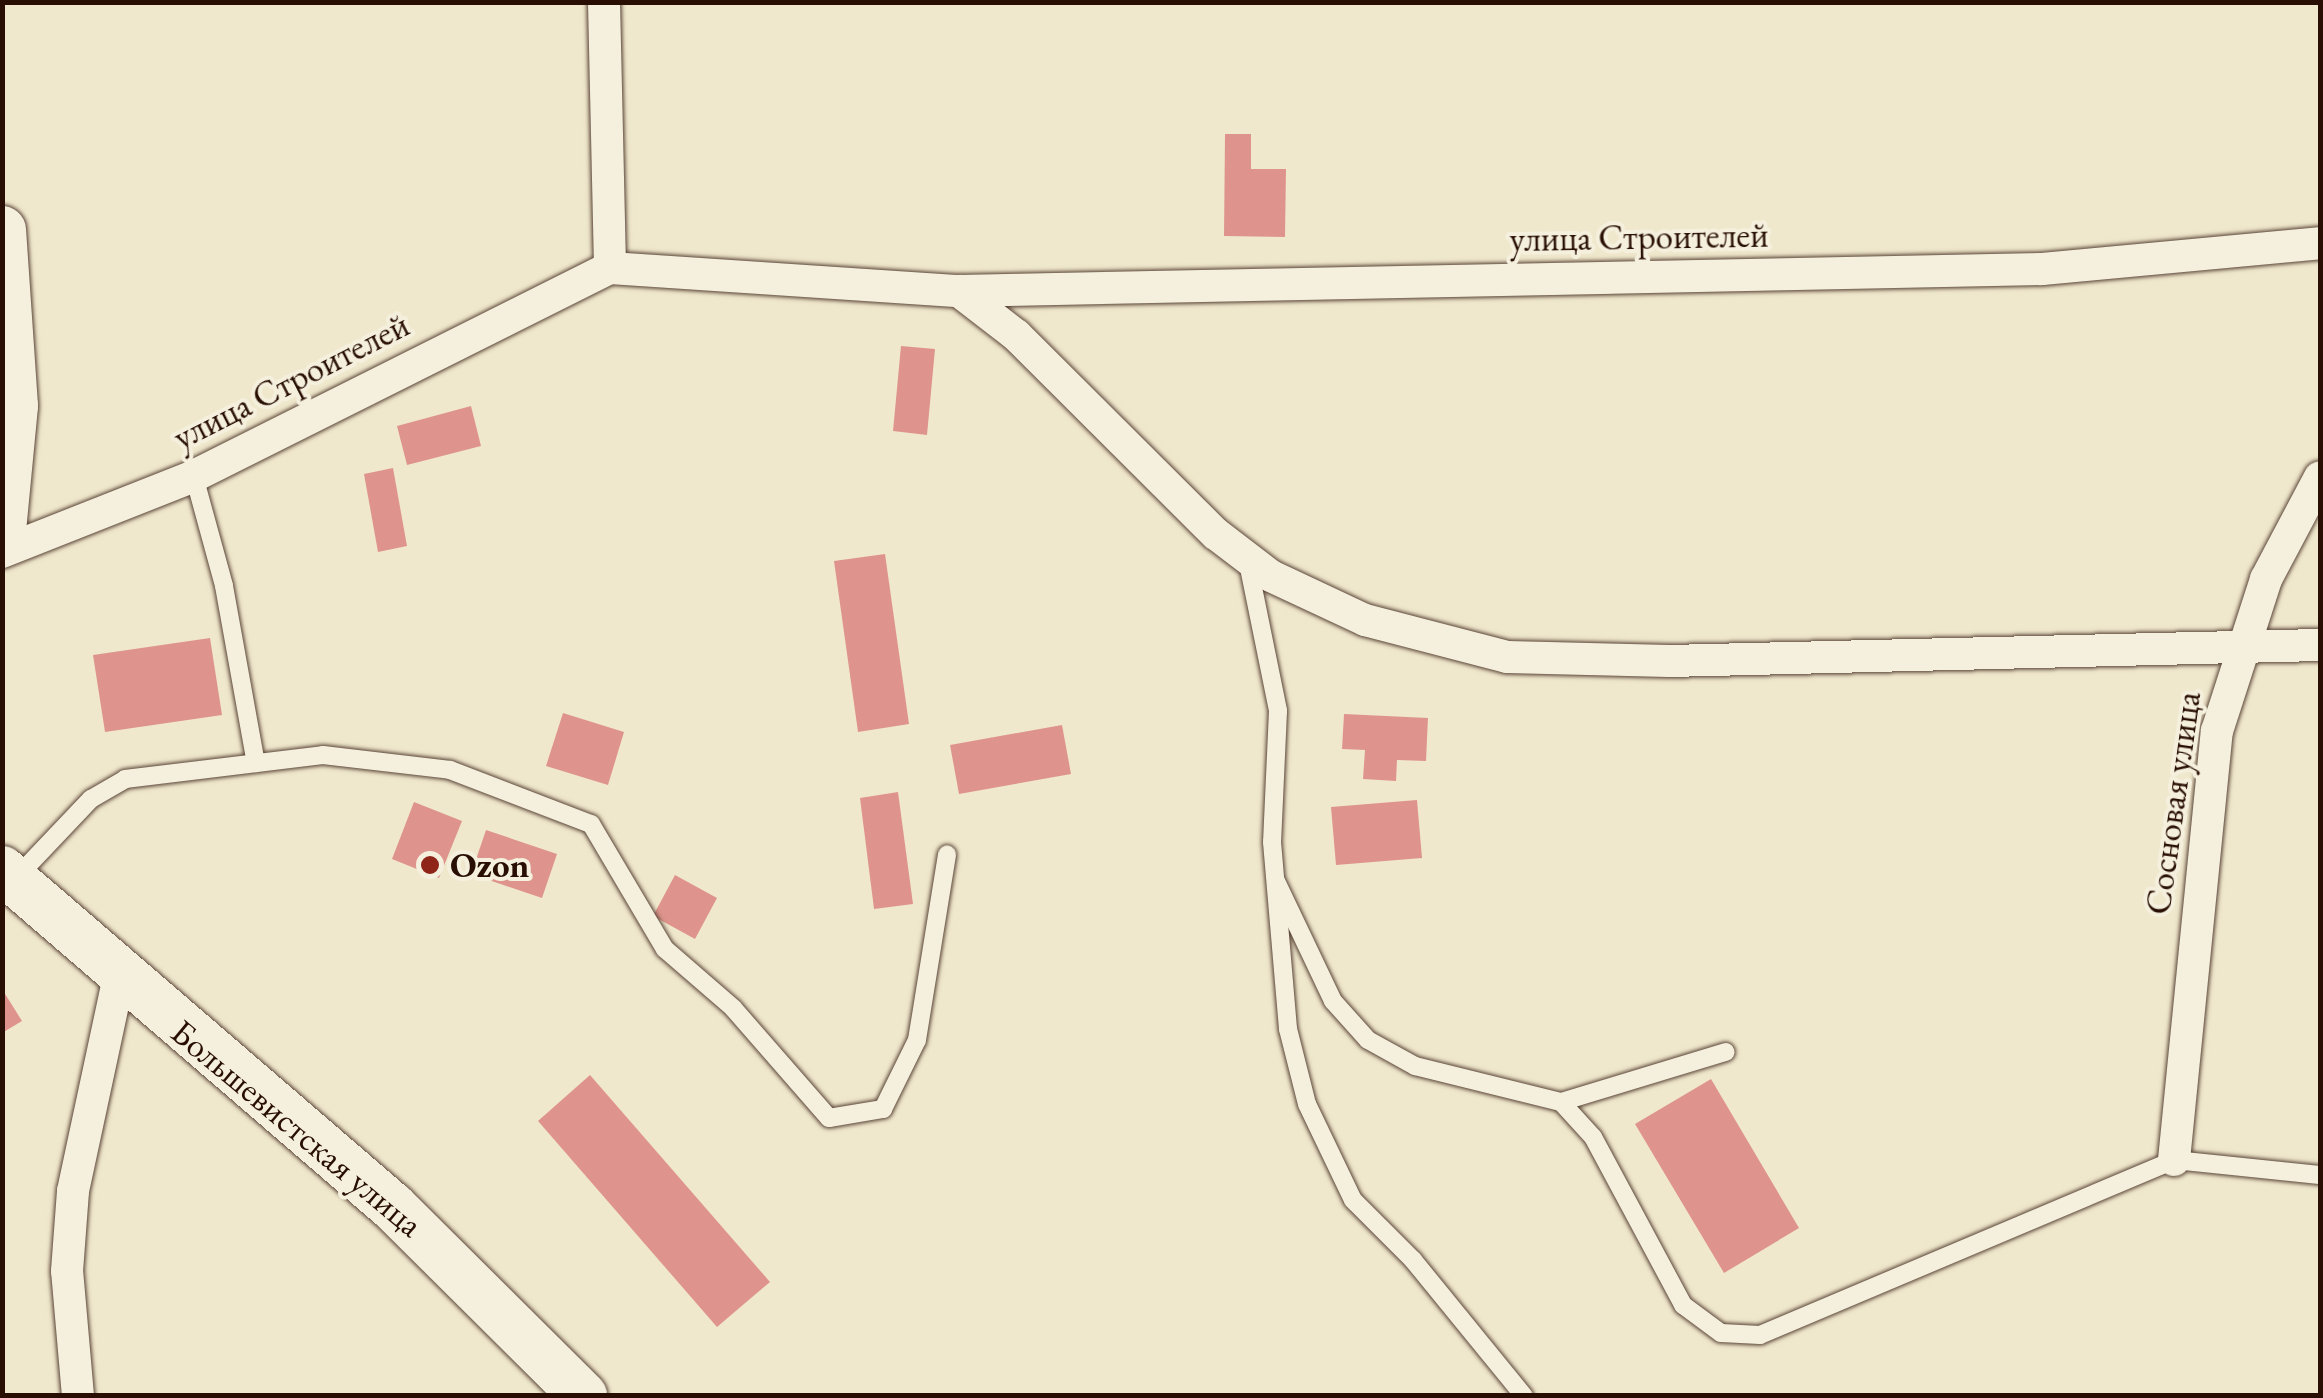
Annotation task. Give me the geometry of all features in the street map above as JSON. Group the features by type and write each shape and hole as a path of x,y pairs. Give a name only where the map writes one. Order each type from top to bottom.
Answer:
{"street":[{"path":"604,2 610,268"},
{"path":"2,230 14,406 2,530"},
{"name":"улица Строителей","path":"2,552 194,476 610,268 959,291 2042,269 2320,243"},
{"path":"959,291 1016,335 1248,558 1271,576 1365,620 1508,657 1669,661 2320,644"},
{"name":"Сосновая улица","path":"2174,1160 2217,731 2239,648 2266,579 2320,477"},
{"name":"Большевистская улица","path":"8,875 119,976 393,1207 583,1396"},
{"path":"78,1396 67,1272 74,1192 119,976"}],"lane":[{"path":"194,476 224,586 256,763"},
{"path":"1248,558 1278,711 1276,881 1288,1029 1306,1104 1352,1200 1413,1260 1524,1396"},
{"path":"8,875 91,799 124,779 323,755 450,770 592,824 665,949 733,1008 829,1118 882,1110 917,1040 947,854"},
{"path":"1276,881 1334,1002 1368,1040 1415,1066 1561,1102 1726,1052"},
{"path":"1561,1102 1593,1136 1683,1306 1720,1333 1760,1335 2174,1160 2320,1175"}],"building":[{"path":"1225,134 1251,134 1251,169 1286,169 1285,237 1224,236"},
{"path":"901,346 935,349 927,435 893,431"},
{"path":"471,406 481,446 407,465 397,426"},
{"path":"393,468 407,546 378,552 364,474"},
{"path":"885,554 909,724 858,732 834,561"},
{"path":"210,638 222,715 105,732 93,655"},
{"path":"563,713 624,732 608,785 546,766"},
{"path":"1344,714 1428,718 1426,761 1397,760 1396,781 1363,779 1365,750 1342,749"},
{"path":"1062,725 1071,774 959,794 950,745"},
{"path":"898,792 913,904 874,909 860,798"},
{"path":"1417,800 1422,858 1336,865 1331,807"},
{"path":"414,802 462,821 439,878 392,859"},
{"path":"486,830 557,854 542,898 471,874"},
{"path":"675,875 717,898 695,939 653,916"},
{"path":"2,989 22,1021 2,1033"},
{"path":"590,1075 770,1282 717,1327 538,1121"},
{"path":"1711,1079 1799,1228 1724,1273 1635,1124"}],"place":[{"name":"Ozon","path":"430,865"}]}
